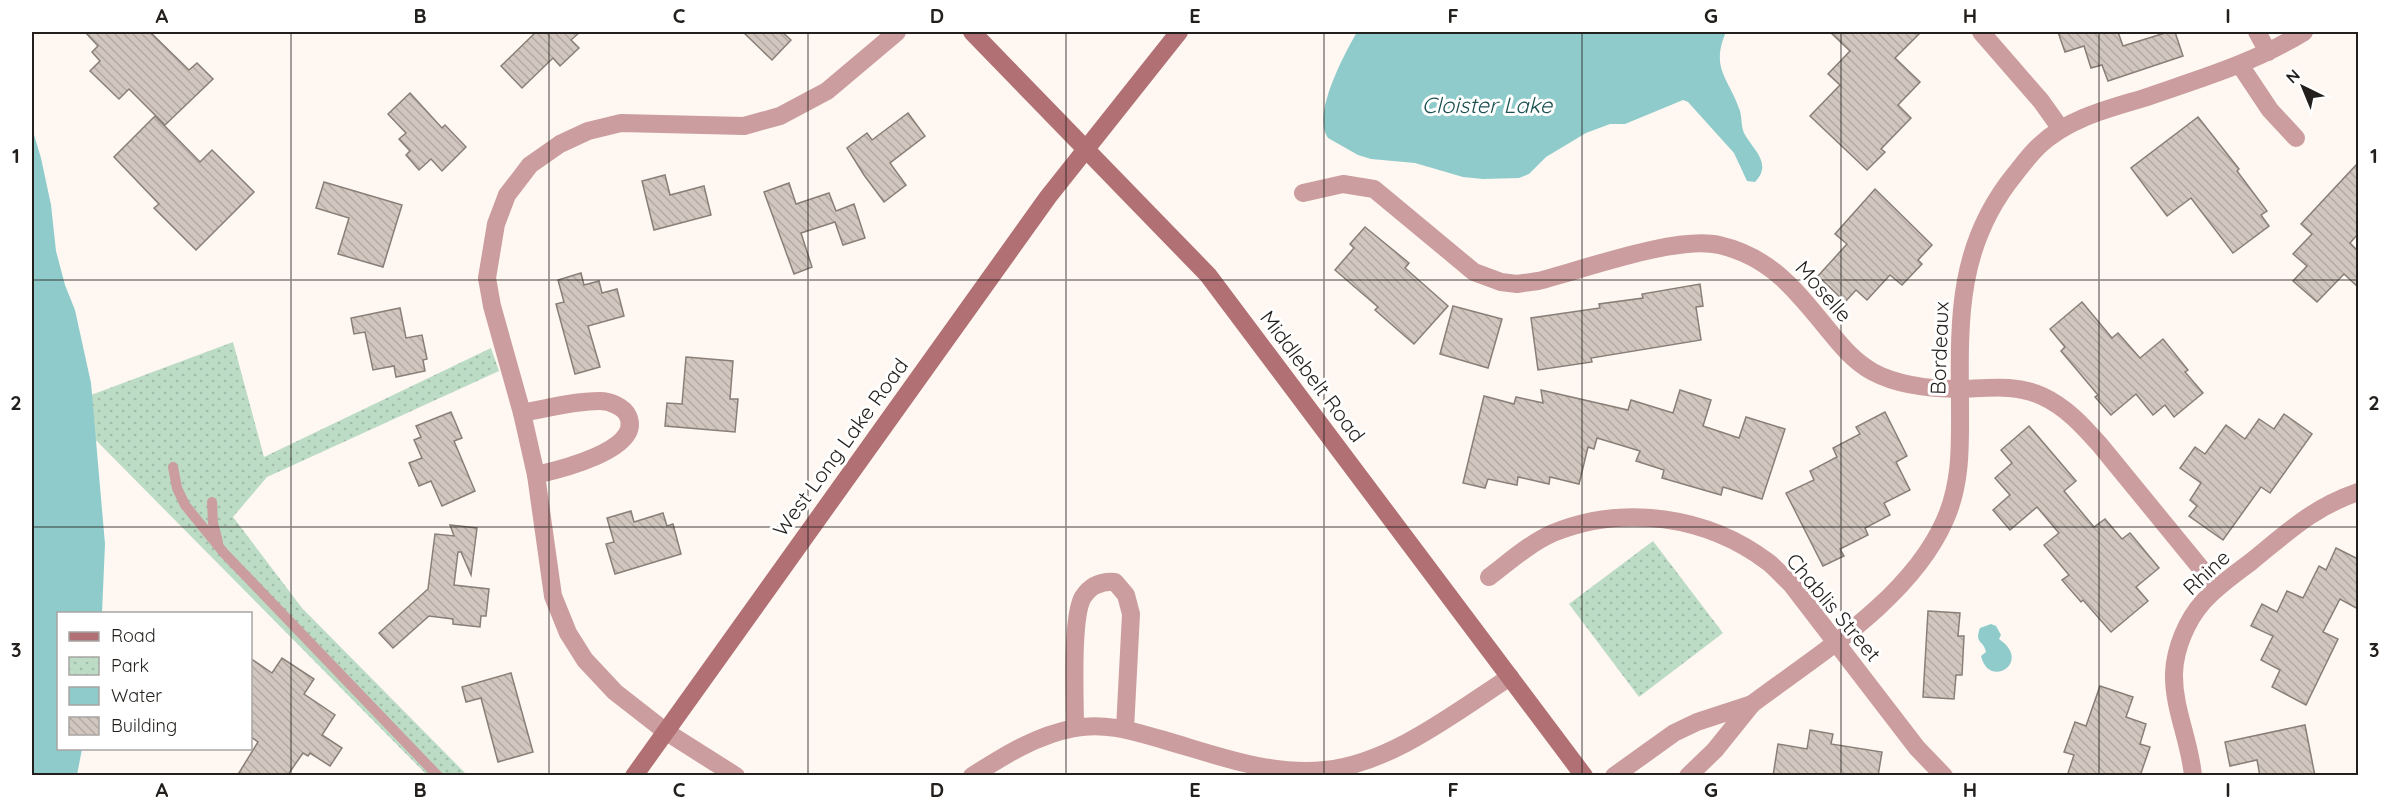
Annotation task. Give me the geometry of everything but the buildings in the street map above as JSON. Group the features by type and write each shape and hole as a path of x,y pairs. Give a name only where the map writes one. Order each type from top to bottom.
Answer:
{"street":[{"path":"736,776 665,731 615,692 585,660 568,633 553,596 536,475 522,413 492,306 487,278 496,224 507,195 530,165 560,144 579,135 621,123 744,126 780,116 826,91 897,32"},
{"name":"Middlebelt Road","path":"972,32 1208,275 1584,776"},
{"name":"West Long Lake Road","path":"634,776 810,526 1086,148 1179,32"},
{"path":"1981,32 2041,101 2061,129"},
{"path":"2257,32 2268,52"},
{"name":"Bordeaux","path":"1688,776 1715,750 1752,704 1835,641 1902,585 1927,552 1945,519 1956,488 1960,459 1962,305 1965,274 1990,207 2003,189 2040,145 2061,129 2094,114 2240,65 2304,32"},
{"path":"2240,65 2270,110 2296,138"},
{"name":"Moselle","path":"1303,193 1343,184 1374,189 1460,262 1488,279 1501,282 1517,284 1538,281 1676,245 1717,244 1734,249 1773,268 1789,283 1845,350 1874,373 1911,385 1960,389 2000,387 2023,390 2040,395 2067,411 2100,445 2217,588"},
{"path":"522,413 602,401 618,406 628,416 629,430 624,441 606,452 564,468 536,475"},
{"name":"Rhine","path":"2193,776 2192,761 2175,692 2174,671 2178,647 2192,618 2202,603 2217,588 2310,514 2334,501 2358,492"},
{"name":"Chablis Street","path":"1489,577 1518,554 1551,534 1576,525 1626,516 1663,518 1699,527 1730,540 1769,562 1791,584 1917,748 1944,776"},
{"path":"1075,728 1077,615 1083,597 1095,585 1105,581 1115,582 1126,595 1131,614 1125,729"},
{"path":"972,776 1018,747 1075,728 1099,726 1125,729 1243,763 1287,770 1325,770 1357,764 1405,743 1452,717 1510,677"},
{"name":"Bordeaux","path":"1614,776 1674,733 1697,722 1752,704"}],"lane":[{"path":"173,468 177,488 185,505 224,553 438,776"},
{"path":"213,502 217,539 224,553"}],"green space":[{"path":"233,342 264,457 491,348 499,371 267,477 233,517 302,608 467,775 427,775 69,413 91,395"},
{"path":"1653,541 1723,633 1639,697 1569,604"}],"water":[{"name":"Cloister Lake","path":"1357,32 1726,32 1720,65 1740,111 1744,133 1760,157 1762,169 1760,175 1755,182 1747,181 1734,153 1688,102 1683,100 1625,124 1610,124 1586,133 1546,157 1529,174 1519,178 1463,177 1415,163 1371,159 1358,155 1328,138 1324,128 1324,115 1332,84"},
{"path":"32,128 51,205 56,251 65,285 75,310 91,383 105,544 102,612 57,612 57,750 82,750 77,775 32,775"},
{"path":"1991,624 1996,626 2001,635 1999,639 2012,656 2006,669 1999,672 1992,671 1985,666 1981,656 1986,652 1978,633 1980,628"}]}
